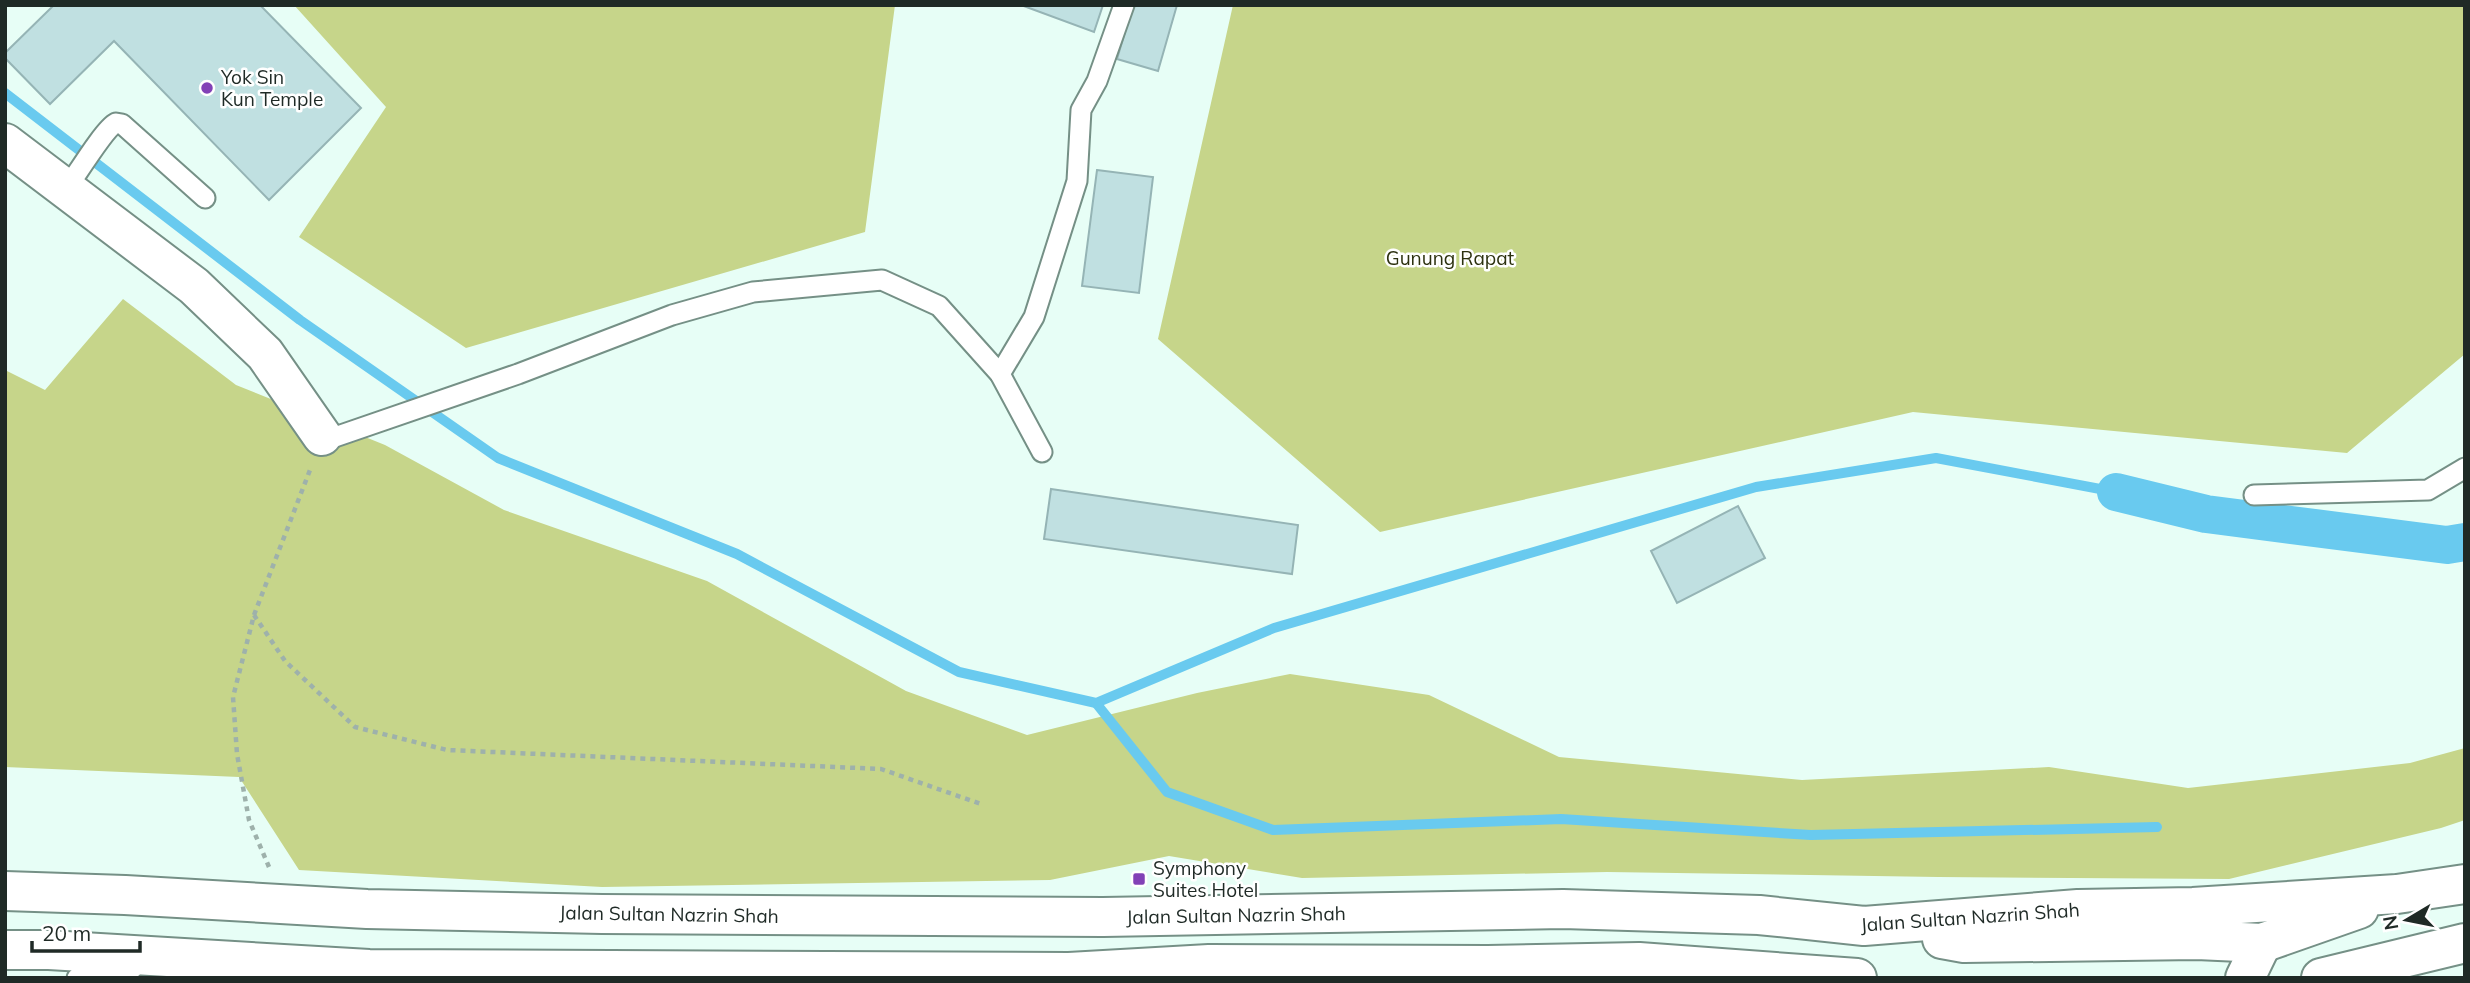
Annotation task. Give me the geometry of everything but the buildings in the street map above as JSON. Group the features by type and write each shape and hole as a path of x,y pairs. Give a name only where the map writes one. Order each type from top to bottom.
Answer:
{"main road":[{"path":"5,143 71,182 194,286 265,354 322,436"},
{"name":"Jalan Sultan Nazrin Shah","path":"5,891 367,909 588,914 1089,917 1563,909 1759,915 1864,926 2078,909 2193,907 2397,894 2465,884"},
{"path":"2245,978 2268,960 2339,918 2397,894"},
{"path":"1864,926 1964,943 2197,940 2268,960"},
{"path":"2321,978 2465,943"},
{"path":"5,950 49,950 369,969 1077,975 1209,964 1477,971 1639,962 1857,978"}],"lane":[{"path":"1000,374 1034,317 1077,181 1081,110 1097,81 1124,5"},
{"path":"71,182 108,127 116,123 122,124 205,198"},
{"path":"322,436 332,438 518,374 672,315 753,292 882,280 939,306 1000,374 1042,452"},
{"path":"2253,495 2427,490 2465,468"},
{"path":"77,978 192,959"}],"path":[{"path":"292,905 272,874 249,820 237,754 233,697 254,615 322,436"},
{"path":"254,615 285,661 355,727 447,750 881,769 981,804"}],"green space":[{"path":"294,5 895,5 865,232 466,348 299,237 386,107"},
{"name":"Gunung Rapat","path":"1233,5 2465,5 2465,354 2347,453 1913,412 1380,532 1158,339"},
{"path":"123,299 236,385 385,445 504,510 707,581 906,691 1027,735 1197,693 1290,674 1429,695 1559,757 1802,780 2049,767 2188,788 2410,763 2465,748 2465,820 2229,879 1607,872 1302,878 1169,856 1050,880 602,887 299,870 239,777 5,767 5,370 45,390"}],"waterway":[{"path":"5,93 300,320 498,458 737,554 959,672 1096,703 1274,628 1756,487 1936,458 2116,492"},
{"path":"2116,492 2206,514 2447,545 2465,542"},
{"path":"1096,703 1167,792 1273,830 1561,819 1811,835 2157,827"}],"place":[{"name":"Yok Sin Kun Temple","path":"207,88"},
{"name":"Symphony Suites Hotel","path":"1139,879"}]}
